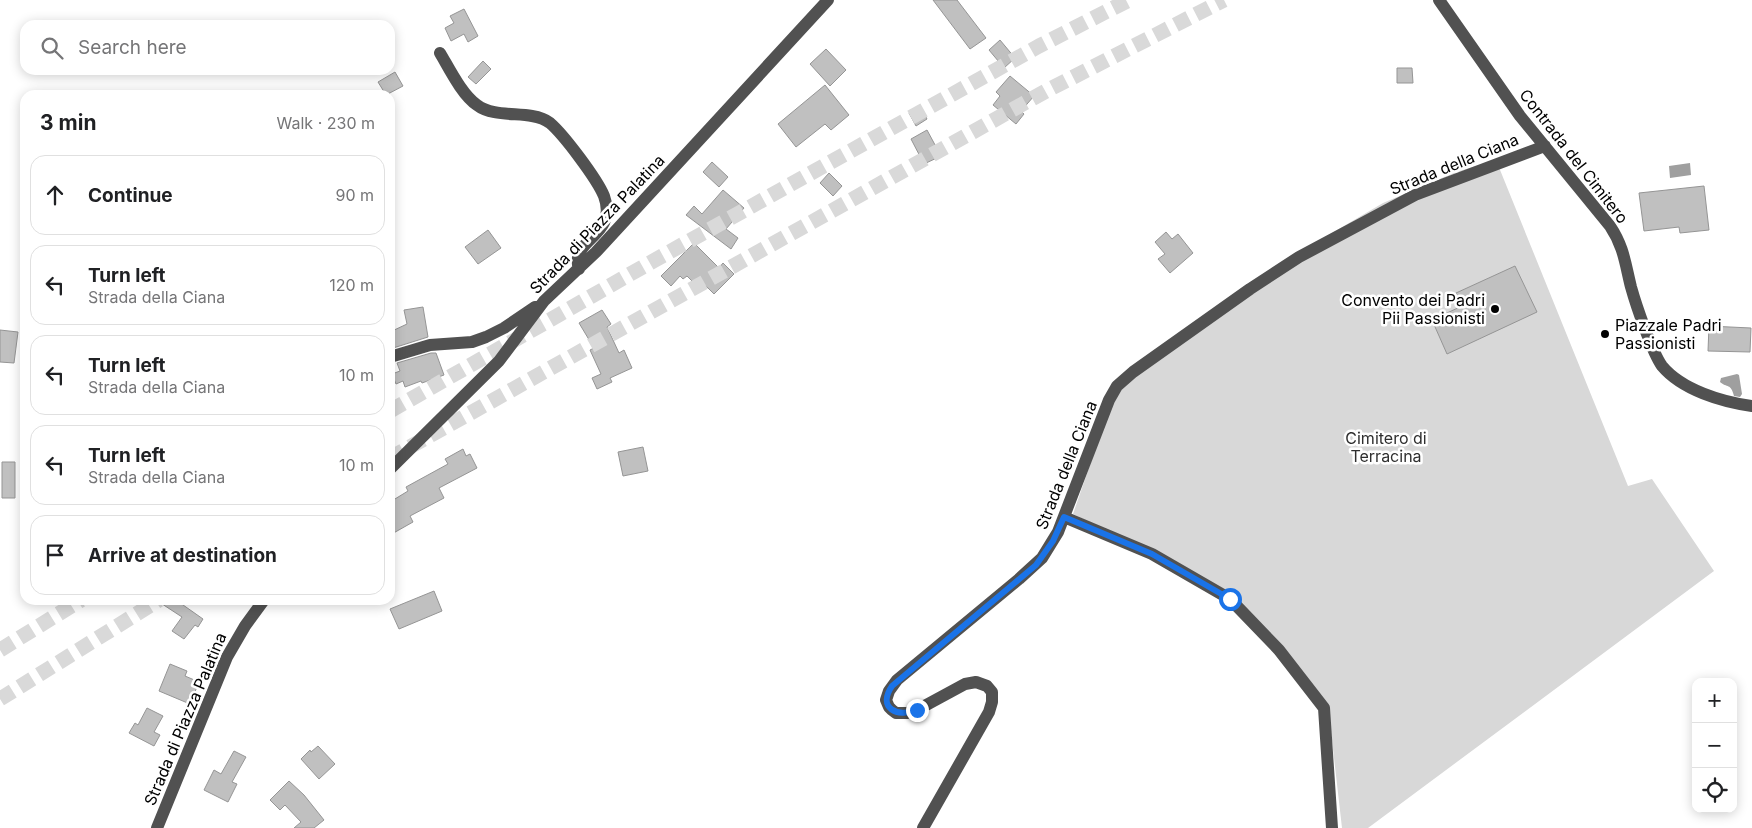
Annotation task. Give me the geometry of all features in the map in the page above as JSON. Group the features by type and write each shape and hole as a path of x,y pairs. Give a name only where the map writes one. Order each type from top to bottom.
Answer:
{"street":[{"name":"Strada di Piazza Palatina","path":"395,464 499,361 544,302 579,269 828,0"},
{"name":"Contrada del Cimitero","path":"1439,0 1520,116 1618,238 1626,260 1636,301 1656,354 1663,367 1677,379 1694,389 1726,400 1752,406"},
{"path":"440,53 474,104 487,110 533,116 547,121 558,130 592,175 605,200 606,218 598,233 585,244 579,253 577,258 579,269"},
{"name":"Strada della Ciana","path":"923,828 989,712 992,692 981,683 971,682 917,710 907,713 896,713 889,707 886,700 889,690 907,671 1036,565 1053,541 1064,517 1109,400 1117,386 1128,376 1268,277 1317,248 1415,195 1545,146"},
{"path":"395,356 430,345 472,342 486,337 504,328 544,302"},
{"path":"1064,517 1152,554 1230,599 1279,650 1324,708 1332,828"},
{"name":"Strada di Piazza Palatina","path":"156,828 226,657 260,605"}],"green space":[{"name":"Cimitero di Terracina","path":"1496,160 1628,486 1652,479 1714,571 1368,828 1342,828 1328,705 1234,594 1073,514 1117,387 1274,267 1383,203 1456,172"}],"shaded area":[{"path":"1690,163 1691,175 1670,178 1669,166"},
{"path":"1739,375 1742,394 1740,397 1734,396 1730,387 1720,382 1721,378"}],"building":[{"path":"933,0 957,0 986,38 970,49"},
{"path":"464,9 478,36 468,42 464,34 451,41 445,28 454,23 450,16"},
{"path":"1000,40 1015,58 1004,68 989,50"},
{"path":"826,49 846,70 830,86 810,64"},
{"path":"483,61 491,69 476,84 468,77"},
{"path":"1397,68 1412,68 1413,83 1397,83"},
{"path":"395,72 403,86 395,90 383,90 378,82 390,75 395,75"},
{"path":"1010,76 1034,96 1021,111 1024,114 1016,124 993,105 1000,96 996,92"},
{"path":"825,85 849,115 831,130 825,124 796,147 778,124"},
{"path":"920,106 927,119 916,126 909,113"},
{"path":"927,130 941,156 924,164 911,139"},
{"path":"712,162 728,177 719,187 703,172"},
{"path":"829,173 842,186 833,196 820,183"},
{"path":"1704,186 1709,230 1680,233 1679,227 1644,231 1639,193"},
{"path":"723,190 744,208 726,229 738,238 731,249 686,215 694,206 702,214"},
{"path":"488,230 501,248 478,264 465,247"},
{"path":"1166,232 1172,239 1178,234 1193,253 1170,273 1158,259 1165,254 1155,242"},
{"path":"694,243 719,268 723,263 734,274 714,294 701,281 696,285 687,276 683,279 680,276 671,286 661,276"},
{"name":"Convento dei Padri Pii Passionisti","path":"1515,266 1537,312 1447,354 1432,320 1462,306 1456,293"},
{"path":"423,307 428,337 395,347 395,330 407,324 404,310"},
{"path":"602,310 611,324 607,327 619,353 624,350 632,368 610,378 612,382 597,389 592,378 601,374 590,350 594,348 579,323"},
{"path":"1709,326 1751,328 1750,352 1708,351"},
{"path":"0,330 18,332 14,363 0,362"},
{"path":"436,353 444,375 405,387 403,381 396,384 395,382 395,373 400,371 397,363"},
{"path":"643,447 648,471 623,476 618,452"},
{"path":"463,449 466,456 470,454 477,468 439,488 444,498 410,516 413,522 395,532 395,499 408,491 406,487 448,464 445,459"},
{"path":"2,462 15,462 15,498 2,498"},
{"path":"434,591 442,611 399,629 390,609"},
{"path":"164,605 183,605 203,619 198,627 195,625 184,639 172,631 182,617"},
{"path":"170,664 187,671 185,676 199,682 190,704 159,691"},
{"path":"147,708 163,716 154,732 160,735 154,746 129,733 135,723 138,725"},
{"path":"318,746 335,764 319,779 301,759 310,750 311,752"},
{"path":"234,751 246,757 232,782 237,784 228,802 204,790 214,770 221,774"},
{"path":"289,781 304,795 324,820 314,828 294,828 301,822 285,805 280,810 270,800"}],"tunnel":[{"path":"395,408 655,260 1039,46 1129,0"},
{"path":"395,455 1046,91 1224,0"},
{"path":"0,650 73,605"},
{"path":"0,699 151,605"}],"place":[{"name":"Convento dei Padri Pii Passionisti","path":"1495,309"},
{"name":"Piazzale Padri Passionisti","path":"1605,334"}],"route":[{"path":"917,710 907,713 896,713 892,710 886,700 892,686 907,671 1036,565 1053,541 1064,517 1152,554 1230,599"}]}
